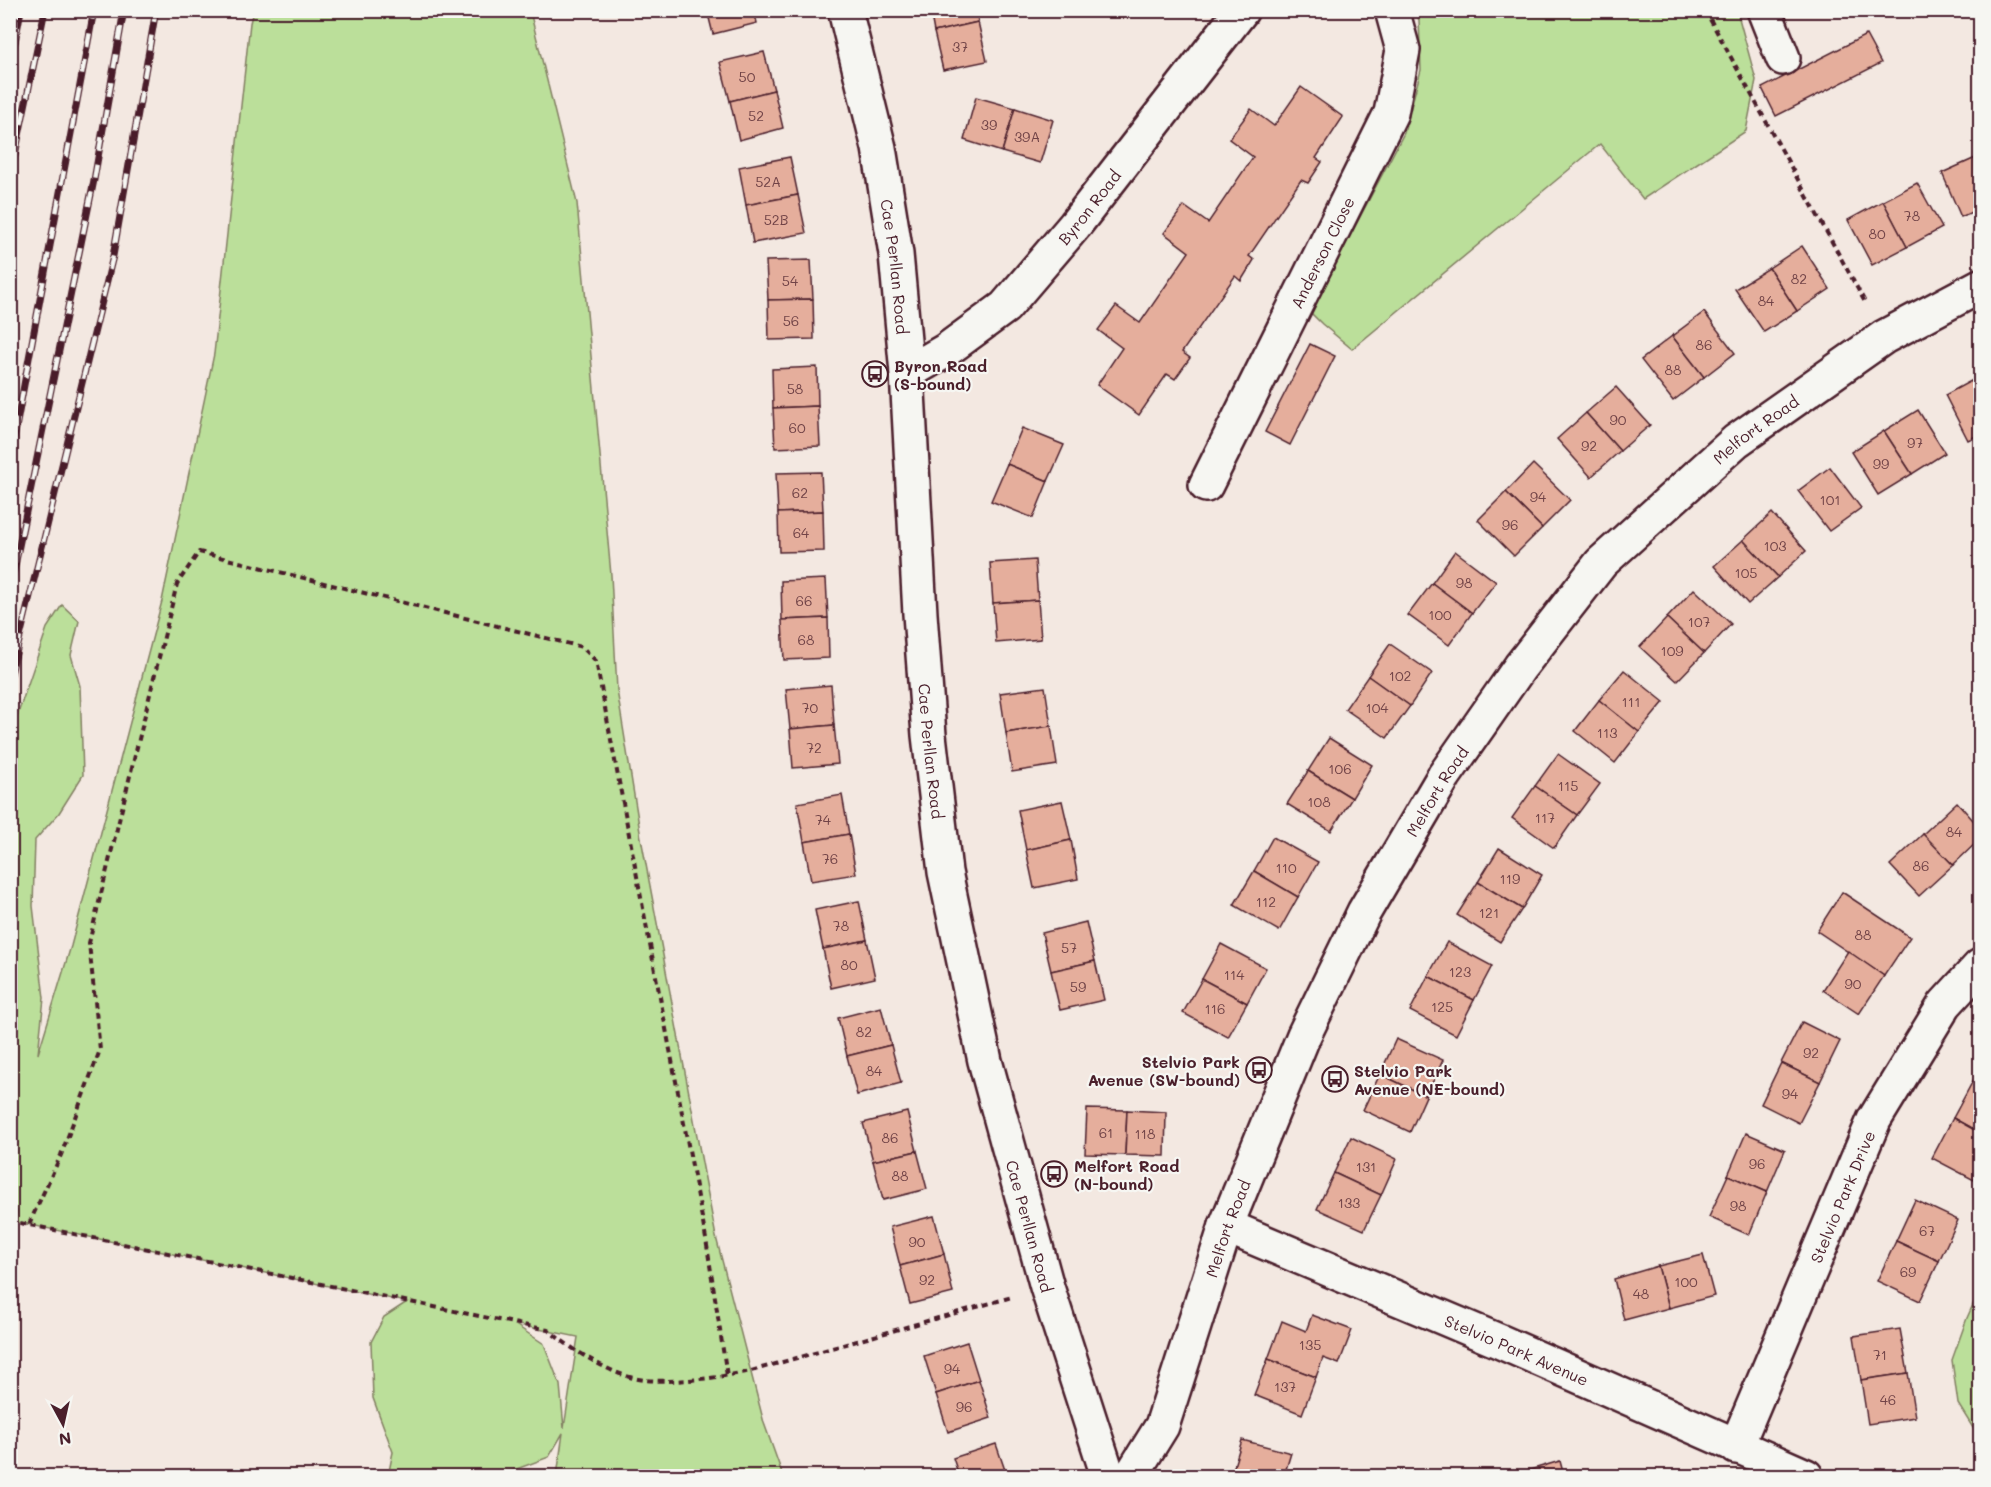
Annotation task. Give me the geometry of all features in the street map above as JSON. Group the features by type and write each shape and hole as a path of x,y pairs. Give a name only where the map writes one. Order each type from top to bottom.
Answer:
{"street":[{"name":"Cae Perllan Road","path":"845,10 879,148 896,254 907,373 929,735 945,872 985,1062 1047,1287 1108,1476"},
{"name":"Byron Road","path":"907,373 945,351 1005,307 1075,225 1242,10"},
{"name":"Anderson Close","path":"1206,485 1391,113 1402,50 1392,10"},
{"path":"1764,10 1784,58"},
{"name":"Melfort Road","path":"1131,1476 1162,1426 1226,1226 1304,1035 1364,912 1444,776 1520,667 1601,563 1736,441 1884,337 1980,286"},
{"name":"Stelvio Park Drive","path":"1736,1447 1874,1120 1945,1004 1980,966"},
{"name":"Stelvio Park Avenue","path":"1226,1226 1509,1346 1806,1476"}],"path":[{"path":"1705,10 1884,337"},
{"path":"29,1224 61,1155 100,1050 89,943 177,584 199,552 582,647 596,661 706,1239 727,1376"},
{"path":"10,1221 548,1330 568,1346 612,1370 644,1380 688,1380 751,1371 1047,1287"}],"green space":[{"path":"253,11 530,11 577,203 611,575 617,690 641,838 716,1237 764,1423 783,1476 557,1476 563,1433 549,1457 502,1476 388,1476 393,1452 373,1398 371,1342 384,1317 407,1302 16,1222 17,1210 11,1220 11,734 47,628 62,605 79,621 71,655 80,686 83,775 59,813 35,840 33,906 44,998 38,1054 71,946 162,601 214,354","holes":["514,1324 578,1337 564,1428 560,1385 544,1344"]},
{"path":"1415,11 1737,11 1756,80 1746,131 1643,199 1600,144 1352,349 1310,312 1404,133 1421,70 1419,20"},
{"path":"1980,1289 1980,1432 1973,1428 1958,1404 1952,1360"}],"building":[{"path":"707,10 754,10 757,23 713,34"},
{"path":"930,10 976,10 978,22 934,32"},
{"path":"978,22 987,61 943,70 934,32"},
{"path":"1866,35 1881,63 1776,116 1762,88"},
{"path":"764,52 774,90 730,101 720,62"},
{"path":"1301,87 1343,117 1316,158 1322,162 1308,183 1301,180 1249,256 1254,260 1241,281 1235,276 1182,352 1190,358 1175,379 1167,374 1139,415 1097,385 1122,348 1098,330 1116,306 1140,323 1189,252 1164,233 1184,206 1208,223 1253,157 1229,139 1251,109 1274,126"},
{"path":"774,90 783,128 739,140 730,101"},
{"path":"976,97 1015,108 1002,152 964,140"},
{"path":"1015,108 1053,120 1040,163 1002,152"},
{"path":"1980,156 1980,208 1961,217 1942,173"},
{"path":"790,157 798,195 746,205 739,167"},
{"path":"1917,183 1942,228 1907,247 1883,201"},
{"path":"798,195 806,233 753,243 746,205"},
{"path":"1883,201 1907,247 1872,265 1848,220"},
{"path":"1802,246 1830,289 1797,311 1769,268"},
{"path":"811,260 813,299 768,300 766,261"},
{"path":"1769,268 1797,311 1764,332 1735,289"},
{"path":"813,299 814,339 769,340 768,300"},
{"path":"1704,312 1735,353 1704,377 1672,336"},
{"path":"1672,336 1704,377 1673,401 1641,360"},
{"path":"1310,344 1335,356 1290,445 1265,432"},
{"path":"817,367 818,406 773,408 772,369"},
{"path":"1980,376 1980,434 1968,440 1945,395"},
{"path":"1616,387 1650,425 1620,451 1586,413"},
{"path":"818,406 820,446 775,448 773,408"},
{"path":"1918,410 1945,453 1912,474 1884,431"},
{"path":"1586,413 1620,451 1591,477 1557,439"},
{"path":"1022,428 1064,445 1048,481 1007,464"},
{"path":"1884,431 1912,474 1878,495 1851,452"},
{"path":"1007,464 1048,481 1033,518 991,501"},
{"path":"1533,464 1570,500 1542,528 1506,492"},
{"path":"1830,467 1861,508 1829,531 1798,491"},
{"path":"821,472 823,511 778,513 776,473"},
{"path":"1506,492 1542,528 1514,556 1478,520"},
{"path":"823,511 824,551 779,552 778,513"},
{"path":"1772,513 1806,551 1778,577 1743,540"},
{"path":"1743,540 1778,577 1748,604 1714,566"},
{"path":"1455,551 1496,582 1472,613 1432,583"},
{"path":"1035,560 1038,600 993,603 990,563"},
{"path":"826,579 828,618 782,620 781,581"},
{"path":"1432,583 1472,613 1449,645 1408,615"},
{"path":"1694,589 1731,624 1704,653 1667,618"},
{"path":"1038,600 1041,639 996,643 993,603"},
{"path":"828,618 829,658 784,660 782,620"},
{"path":"1667,618 1704,653 1677,681 1640,647"},
{"path":"1390,644 1432,673 1410,706 1368,676"},
{"path":"1624,670 1664,702 1639,732 1599,700"},
{"path":"1368,676 1410,706 1387,738 1345,709"},
{"path":"831,685 834,725 790,729 786,689"},
{"path":"1045,687 1051,726 1006,733 1000,693"},
{"path":"1599,700 1639,732 1615,763 1575,731"},
{"path":"834,725 838,764 793,768 790,729"},
{"path":"1051,726 1057,765 1012,772 1006,733"},
{"path":"1329,738 1372,765 1352,798 1308,771"},
{"path":"1558,754 1600,784 1577,815 1535,786"},
{"path":"1308,771 1352,798 1331,831 1287,804"},
{"path":"1535,786 1577,815 1554,848 1512,818"},
{"path":"842,795 849,834 804,842 797,803"},
{"path":"1062,801 1071,840 1026,850 1018,810"},
{"path":"1957,802 1980,828 1980,839 1953,865 1923,834"},
{"path":"849,834 856,874 811,881 804,842"},
{"path":"1923,834 1953,865 1919,896 1890,865"},
{"path":"1273,837 1318,862 1298,897 1254,871"},
{"path":"1071,840 1078,879 1034,888 1026,850"},
{"path":"1499,848 1542,875 1522,909 1478,882"},
{"path":"1254,871 1298,897 1279,931 1234,905"},
{"path":"1478,882 1522,909 1500,942 1457,915"},
{"path":"1842,892 1910,937 1884,976 1817,931"},
{"path":"859,901 867,940 823,949 815,910"},
{"path":"1086,922 1095,961 1051,971 1042,933"},
{"path":"867,940 875,978 831,988 823,949"},
{"path":"1447,942 1492,966 1474,1000 1428,976"},
{"path":"1221,944 1266,968 1247,1003 1202,979"},
{"path":"1848,951 1884,976 1859,1014 1823,990"},
{"path":"1095,961 1104,1000 1060,1010 1051,971"},
{"path":"1428,976 1474,1000 1456,1035 1410,1011"},
{"path":"1202,979 1247,1003 1228,1037 1183,1013"},
{"path":"881,1007 891,1045 847,1056 838,1018"},
{"path":"1802,1022 1840,1041 1820,1082 1781,1063"},
{"path":"1396,1039 1443,1060 1426,1096 1380,1074"},
{"path":"891,1045 901,1083 857,1095 847,1056"},
{"path":"1781,1063 1820,1082 1799,1123 1761,1104"},
{"path":"1380,1074 1426,1096 1410,1132 1363,1110"},
{"path":"1974,1079 1980,1082 1980,1133 1953,1118"},
{"path":"1087,1109 1127,1110 1125,1155 1085,1154"},
{"path":"1127,1110 1166,1112 1165,1156 1125,1155"},
{"path":"907,1112 917,1151 873,1161 863,1123"},
{"path":"1953,1118 1980,1133 1980,1168 1974,1180 1932,1158"},
{"path":"1746,1133 1785,1150 1767,1192 1728,1175"},
{"path":"1351,1137 1397,1159 1381,1195 1334,1173"},
{"path":"917,1151 927,1189 883,1200 873,1161"},
{"path":"1334,1173 1381,1195 1364,1230 1317,1209"},
{"path":"1728,1175 1767,1192 1749,1235 1709,1217"},
{"path":"1915,1200 1958,1220 1939,1261 1896,1241"},
{"path":"934,1216 944,1254 900,1266 890,1227"},
{"path":"1896,1241 1939,1261 1920,1301 1877,1281"},
{"path":"944,1254 953,1293 910,1304 900,1266"},
{"path":"1703,1255 1714,1296 1669,1308 1658,1266"},
{"path":"1658,1266 1669,1308 1624,1320 1614,1279"},
{"path":"1312,1315 1352,1330 1339,1364 1323,1358 1316,1377 1268,1359 1282,1321 1306,1331"},
{"path":"1900,1329 1908,1373 1861,1380 1854,1336"},
{"path":"967,1342 979,1380 936,1394 924,1356"},
{"path":"1268,1359 1316,1377 1302,1414 1254,1395"},
{"path":"1908,1373 1915,1417 1868,1424 1861,1380"},
{"path":"979,1380 991,1418 948,1432 936,1394"},
{"path":"1242,1440 1291,1453 1284,1476 1231,1476"},
{"path":"996,1444 1007,1476 959,1476 953,1458"},
{"path":"1560,1461 1564,1476 1510,1476"}],"railway":[{"path":"10,68 21,10"},
{"path":"10,179 45,10"},
{"path":"10,460 94,10"},
{"path":"10,590 94,180 124,10"},
{"path":"10,678 113,256 156,10"}],"place":[{"name":"Byron Road (S-bound)","path":"875,374"},
{"name":"Stelvio Park Avenue (SW-bound)","path":"1259,1070"},
{"name":"Stelvio Park Avenue (NE-bound)","path":"1335,1079"},
{"name":"Melfort Road (N-bound)","path":"1054,1174"}]}
